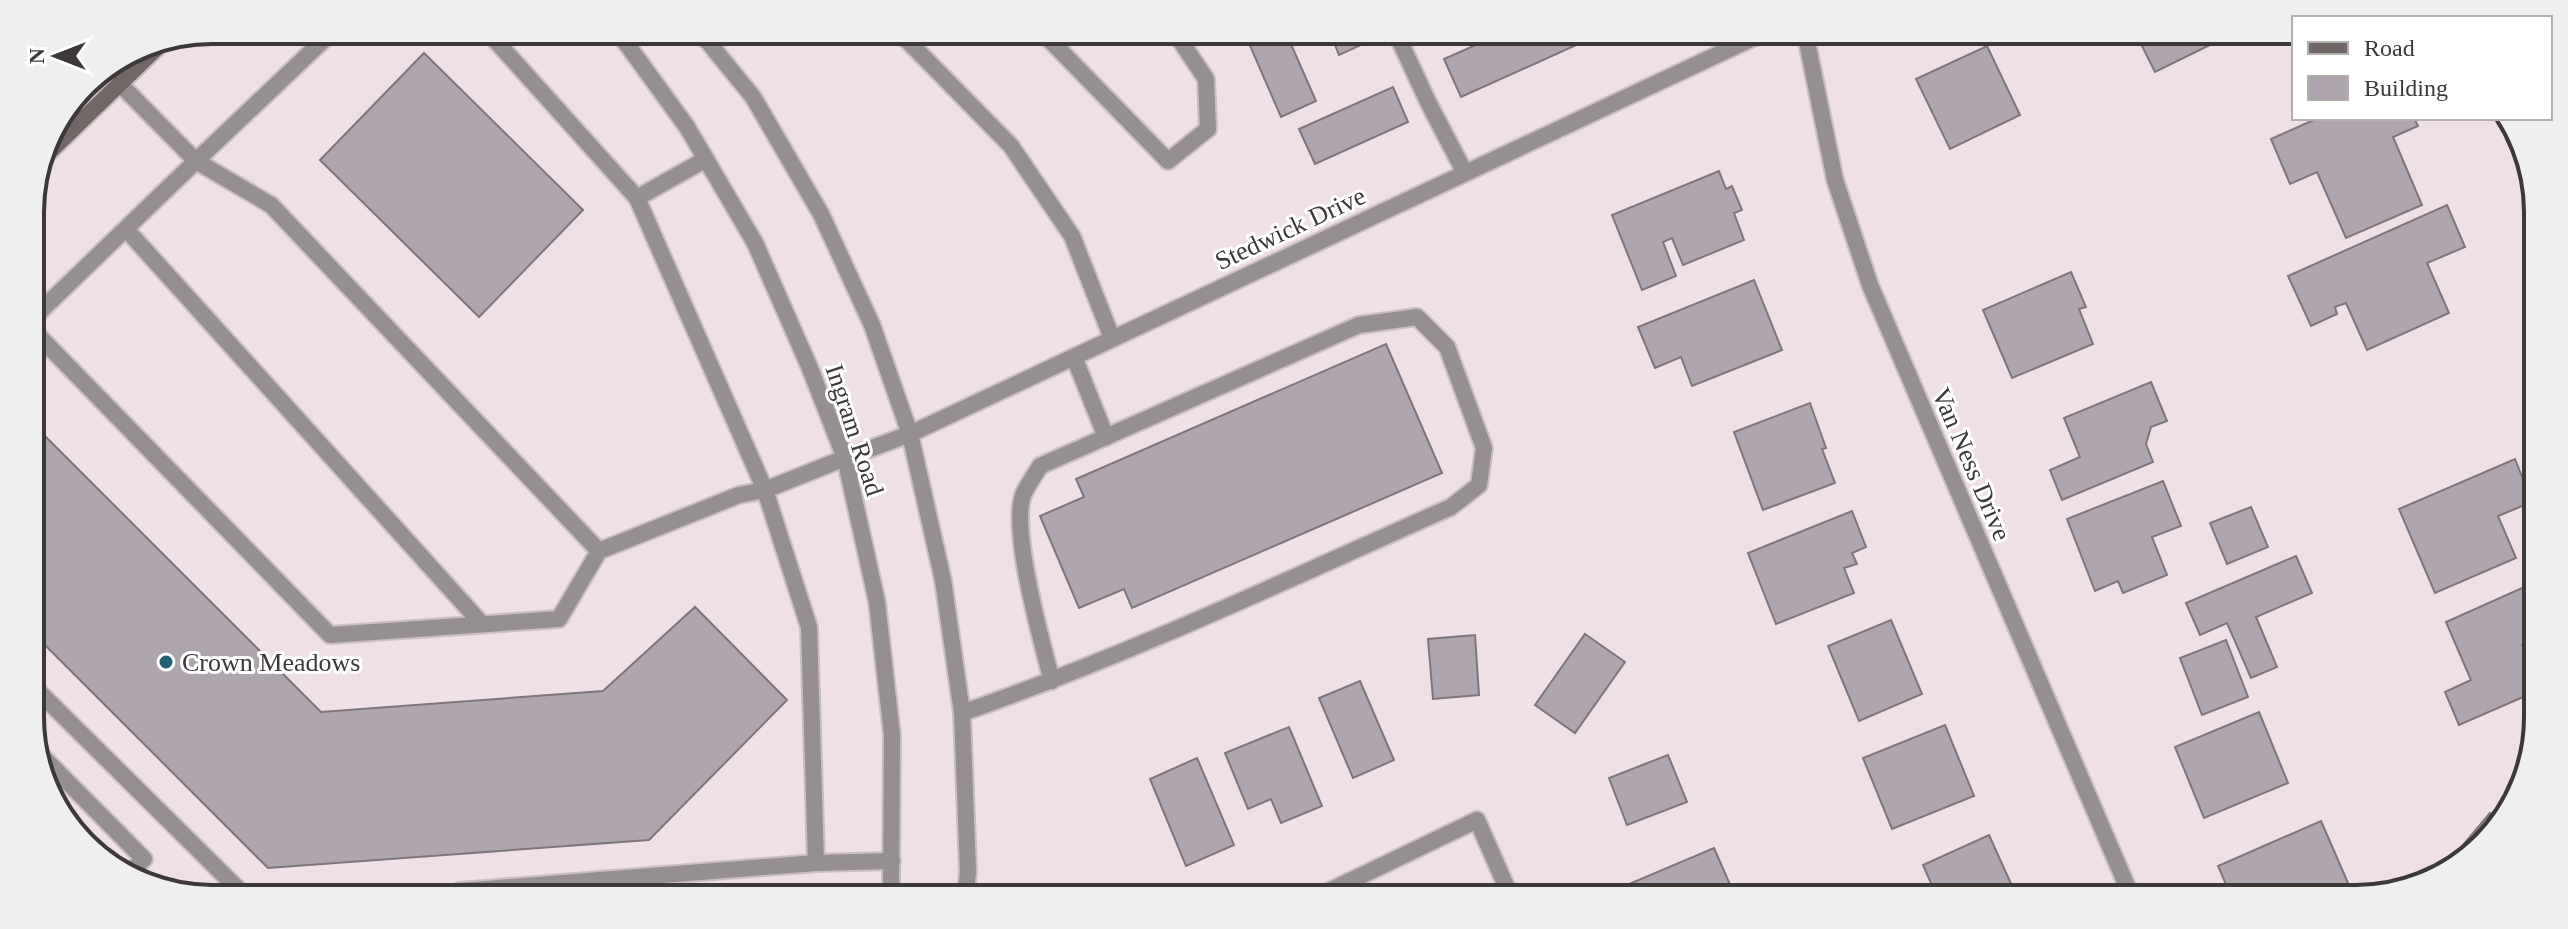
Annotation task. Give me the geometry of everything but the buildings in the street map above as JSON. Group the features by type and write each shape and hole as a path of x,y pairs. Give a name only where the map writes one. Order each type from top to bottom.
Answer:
{"main road":[{"path":"60,141 147,57"}],"street":[{"path":"44,308 319,44"},
{"path":"499,44 637,198 765,490 809,627 816,863"},
{"name":"Ingram Road","path":"627,44 687,127 755,243 845,458 877,602 892,735 891,885"},
{"name":"Ingram Road","path":"710,44 753,97 821,214 872,325 910,434 943,580 962,713 967,885"},
{"path":"911,44 1011,146 1072,236 1112,338"},
{"path":"1054,44 1168,161 1208,129 1206,79 1183,44"},
{"path":"1401,44 1465,173"},
{"name":"Stedwick Drive","path":"599,551 739,495 765,490 910,434 1740,44"},
{"name":"Van Ness Drive","path":"1807,44 1835,180 1870,285 2126,885"},
{"path":"44,341 330,635 559,619 599,551 271,205 196,161 120,84"},
{"path":"637,198 706,159"},
{"path":"126,229 482,624"},
{"path":"962,713 1052,681 1218,612 1451,507 1479,485 1484,448 1447,347 1417,317 1359,325 1040,466 1022,495 1021,539 1052,681"},
{"path":"1074,357 1106,437"},
{"path":"44,697 234,885"},
{"path":"52,767 144,859 136,867"},
{"path":"1342,885 1477,820 1506,885"},
{"path":"536,885 816,863 892,861"}],"place":[{"name":"Crown Meadows","path":"166,662"}]}
